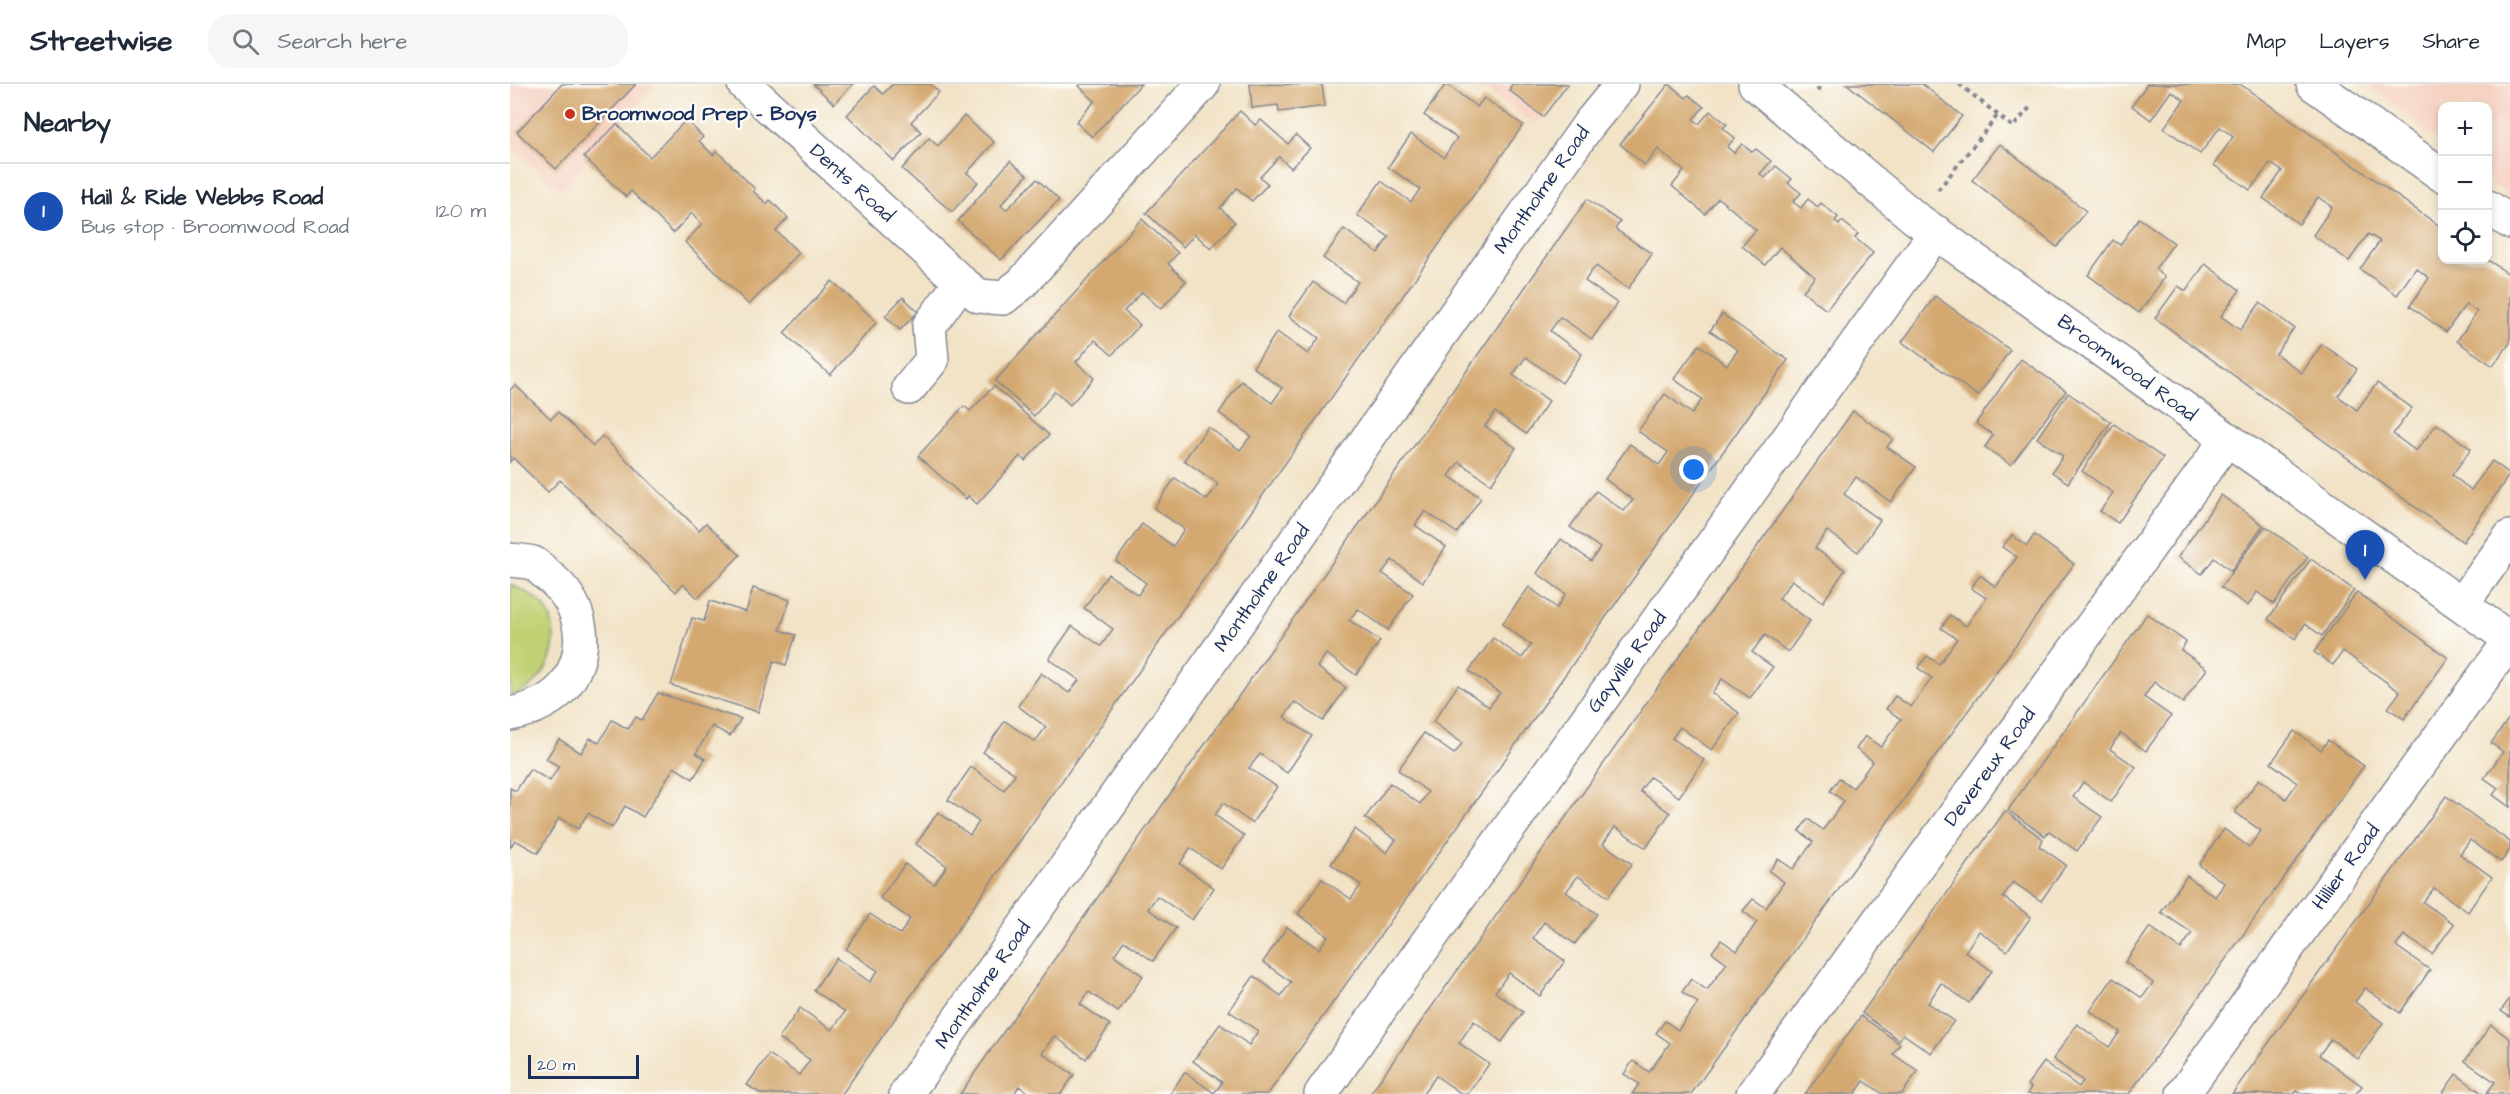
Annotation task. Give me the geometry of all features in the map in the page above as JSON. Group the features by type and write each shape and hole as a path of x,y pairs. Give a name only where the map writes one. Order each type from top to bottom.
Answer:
{"street":[{"name":"Dents Road","path":"744,84 961,282 979,296 1003,298 1021,284 1203,84"},
{"name":"Montholme Road","path":"906,1094 1582,134 1622,84"},
{"name":"Broomwood Road","path":"1755,84 1926,225 2510,640"},
{"path":"2313,84 2438,172"},
{"path":"2492,210 2510,222"},
{"name":"Gayville Road","path":"1321,1094 1926,225"},
{"path":"909,388 932,360 929,326 961,282"},
{"name":"Devereux Road","path":"1753,1094 2215,456 2225,438"},
{"path":"2462,604 2510,537"},
{"path":"510,560 533,563 559,584 574,604 581,629 578,657 568,681 551,698 526,711 510,714"},
{"name":"Hillier Road","path":"2184,1094 2510,640"}],"path":[{"path":"1959,84 2013,127 2032,105"},
{"path":"1926,225 1997,116"}],"shaded area":[{"name":"Broomwood Prep - Boys","path":"510,84 656,84 561,191 510,145"},
{"path":"1478,84 1568,84 1537,126"},
{"path":"2368,84 2510,84 2510,193 2508,196 2492,183 2492,102 2438,102 2438,141"}],"green space":[{"path":"510,584 531,595 544,606 552,623 554,636 549,662 542,674 534,684 510,696"}],"building":[{"path":"562,84 636,84 556,169 517,132"},
{"path":"813,84 853,84 834,104"},
{"path":"893,84 930,84 939,92 911,122 921,132 894,161 847,115 874,86 883,94"},
{"path":"1081,84 1141,84 1092,137 1076,122 1095,101 1079,86"},
{"path":"1250,84 1322,85 1325,106 1279,112 1278,105 1252,108"},
{"path":"1446,84 1477,107 1484,98 1523,125 842,1094 761,1094 747,1085 769,1054 799,1075 810,1060 779,1038 800,1008 832,1030 845,1012 814,990 836,958 870,982 878,971 846,949 870,914 900,934 905,927 910,919 880,898 905,864 934,884 947,866 916,844 938,812 970,835 979,822 948,800 971,767 1004,790 1015,774 983,752 1005,721 1035,742 1046,727 1018,706 1041,673 1069,693 1079,680 1049,659 1072,626 1101,646 1113,629 1084,608 1108,574 1138,595 1146,583 1116,561 1142,524 1173,546 1178,539 1184,529 1154,508 1175,478 1207,500 1218,484 1184,460 1208,427 1240,450 1251,436 1219,413 1241,381 1272,403 1282,388 1253,367 1277,332 1308,354 1319,338 1289,316 1313,282 1343,303 1358,282 1323,258 1344,229 1378,253 1389,237 1357,215 1381,181 1411,202 1420,189 1388,167 1411,134 1444,157 1457,138 1424,115"},
{"path":"1512,84 1568,84 1543,117 1509,90"},
{"path":"1669,84 1686,98 1689,95 1704,107 1693,119 1699,124 1710,111 1727,124 1723,128 1735,138 1727,147 1734,153 1742,144 1752,152 1756,149 1771,161 1760,174 1765,178 1776,166 1792,179 1788,183 1801,193 1793,202 1801,208 1808,199 1818,207 1821,203 1838,217 1835,221 1839,225 1842,221 1858,234 1855,238 1873,253 1826,310 1803,291 1815,277 1780,247 1765,265 1742,246 1756,230 1734,211 1718,198 1705,214 1672,186 1684,171 1658,149 1645,165 1620,144"},
{"path":"1847,84 1922,84 1962,116 1934,152"},
{"path":"2147,84 2240,84 2438,225 2438,264 2492,263 2510,275 2510,343 2493,366 2457,341 2477,312 2466,304 2446,332 2410,306 2429,278 2416,268 2397,295 2360,269 2380,241 2368,234 2349,261 2313,235 2332,207 2318,197 2299,224 2263,198 2282,171 2270,163 2250,190 2214,165 2233,137 2220,127 2200,154 2164,128 2184,100 2171,91 2151,120 2132,106"},
{"path":"1240,111 1255,125 1261,120 1288,144 1296,135 1310,148 1291,168 1279,157 1260,177 1268,184 1252,201 1237,188 1220,208 1235,222 1211,249 1195,234 1183,247 1146,213"},
{"path":"964,116 994,142 967,173 978,182 952,212 902,169 929,138 938,146"},
{"path":"686,120 703,137 699,141 713,155 717,151 755,189 753,191 767,204 770,200 788,218 776,231 799,253 749,305 685,242 702,224 692,213 673,233 631,191 626,197 584,157 617,124 650,157"},
{"path":"2000,144 2086,211 2057,247 1972,180"},
{"path":"1010,161 1027,175 1001,205 1006,210 1037,179 1059,200 1001,260 958,221"},
{"path":"1587,199 1620,222 1615,229 1652,254 1628,289 1596,266 1590,273 1585,281 1617,303 1592,339 1560,317 1550,331 1582,354 1562,383 1526,357 1517,369 1513,375 1549,401 1526,434 1495,412 1485,426 1516,448 1491,484 1459,462 1449,476 1481,498 1457,533 1425,511 1415,525 1446,547 1423,582 1392,560 1382,573 1413,594 1388,630 1358,609 1349,620 1380,641 1356,675 1326,654 1317,667 1346,688 1323,721 1295,702 1284,717 1312,736 1287,773 1260,754 1249,768 1277,787 1252,823 1223,803 1215,815 1244,836 1221,869 1190,848 1180,864 1214,888 1192,920 1157,896 1148,909 1176,928 1153,961 1124,941 1114,955 1143,976 1118,1012 1089,992 1086,995 1080,1004 1110,1025 1086,1059 1054,1036 1042,1053 1074,1075 1061,1094 1030,1094 1019,1086 1014,1094 960,1094"},
{"path":"2139,218 2174,243 2155,269 2165,277 2139,313 2088,275 2113,240 2120,245"},
{"path":"1142,219 1178,253 1168,264 1186,281 1161,309 1142,292 1124,311 1140,325 1112,355 1095,340 1076,362 1094,378 1070,405 1055,391 1034,416 995,381"},
{"path":"2205,264 2240,290 2221,316 2240,330 2260,303 2294,328 2276,354 2302,373 2322,344 2357,369 2338,396 2357,410 2377,383 2412,408 2393,434 2416,451 2437,424 2471,449 2452,475 2471,490 2492,461 2510,474 2463,542 2155,318 2178,286 2186,291"},
{"path":"832,281 877,322 830,375 784,333"},
{"path":"1935,296 2010,350 1978,396 1902,342"},
{"path":"903,297 918,312 900,330 885,316"},
{"path":"1722,314 1788,360 1718,459 1268,1094 1170,1094 1185,1072 1214,1093 1219,1087 1222,1082 1193,1061 1220,1024 1249,1045 1258,1031 1229,1011 1254,976 1281,996 1291,982 1263,962 1287,927 1319,949 1328,936 1298,914 1322,879 1351,899 1361,885 1331,864 1355,829 1387,853 1396,840 1365,818 1390,783 1420,804 1428,792 1398,770 1424,733 1454,754 1459,748 1462,743 1433,722 1458,685 1489,707 1500,693 1469,671 1493,638 1522,658 1531,645 1502,624 1529,587 1557,608 1566,594 1537,573 1561,539 1591,561 1600,548 1570,527 1596,491 1624,511 1633,500 1605,479 1630,444 1659,465 1664,458 1668,452 1638,431 1665,394 1692,414 1702,399 1674,379 1699,345 1727,365 1738,350 1710,331"},
{"path":"2021,359 2066,391 2011,465 1985,447 1993,435 1976,423"},
{"path":"515,385 551,419 558,412 593,446 602,436 699,530 706,523 740,555 698,598 683,584 676,592 560,480 548,492 513,458 510,462 510,390"},
{"path":"994,386 1049,435 1025,461 1020,456 977,504 968,496 966,499 918,456 964,406 970,411"},
{"path":"2068,393 2111,422 2068,483 2052,472 2063,456 2037,438"},
{"path":"1853,411 1893,439 1887,447 1916,467 1891,502 1856,477 1844,494 1880,520 1858,552 1827,531 1815,548 1845,570 1823,602 1792,580 1779,598 1810,621 1788,652 1765,635 1752,652 1773,667 1750,698 1722,679 1712,693 1739,713 1712,750 1680,727 1672,738 1704,760 1679,797 1650,777 1640,791 1670,813 1646,848 1615,827 1603,844 1632,864 1608,897 1578,876 1566,892 1597,914 1575,944 1544,922 1533,938 1565,961 1540,996 1509,973 1495,992 1523,1012 1502,1042 1474,1021 1459,1043 1489,1064 1468,1094 1462,1094 1436,1076 1423,1094 1370,1094"},
{"path":"2114,424 2163,458 2118,523 2100,511 2113,493 2082,471"},
{"path":"2221,495 2263,525 2231,571 2214,558 2202,574 2178,557"},
{"path":"2265,526 2308,557 2274,604 2257,592 2248,606 2221,587"},
{"path":"2012,535 2027,546 2034,535 2074,564 1691,1094 1632,1094 1639,1084 1624,1074 1633,1061 1649,1072 1670,1043 1656,1033 1665,1021 1678,1030 1698,1003 1682,992 1691,979 1707,990 1727,963 1712,952 1721,940 1737,951 1757,922 1743,911 1753,899 1766,908 1784,882 1769,871 1778,859 1793,869 1813,842 1799,831 1808,819 1823,830 1844,801 1830,791 1839,778 1853,788 1873,761 1856,749 1865,736 1881,747 1901,719 1886,709 1895,696 1911,707 1932,678 1918,668 1927,656 1939,664 1957,639 1941,628 1950,615 1966,626 1986,598 1971,588 1980,575 1996,587 2017,557 2002,547"},
{"path":"2311,559 2354,590 2322,636 2305,624 2295,639 2268,619"},
{"path":"753,588 790,600 780,630 796,635 786,665 774,661 758,712 671,685 692,618 704,621 710,601 746,612"},
{"path":"2357,592 2448,658 2404,719 2388,708 2400,692 2343,651 2333,665 2314,652"},
{"path":"2147,614 2186,642 2181,650 2207,669 2183,703 2154,682 2144,697 2171,716 2146,751 2121,733 2115,741 2110,749 2136,767 2111,802 2083,782 2073,797 2102,817 2077,851 2049,831 2045,836 2008,810"},
{"path":"658,693 741,719 730,736 712,726 696,753 705,759 693,779 674,767 643,817 625,806 612,828 588,813 578,829 559,818 538,853 515,840 510,848 510,788 516,791 530,769 550,781 559,766 546,759 559,739 581,753 590,738 599,743 612,720 628,729 636,717 642,720"},
{"path":"2510,717 2510,807 2493,795 2498,788 2484,778 2503,752 2491,743"},
{"path":"2294,731 2321,750 2328,740 2364,766 2129,1094 2027,1094 2031,1087 2027,1085 2044,1062 2079,1087 2083,1081 2053,1059 2077,1024 2109,1047 2120,1032 2090,1011 2113,978 2142,998 2153,983 2125,962 2150,927 2181,949 2192,933 2161,912 2187,876 2215,897 2224,883 2199,865 2224,829 2249,847 2261,831 2235,812 2259,779 2286,799 2297,783 2271,763"},
{"path":"2446,796 2510,842 2510,850 2501,862 2470,840 2460,854 2492,877 2468,912 2434,888 2423,902 2454,924 2432,954 2404,935 2396,946 2430,970 2400,1013 2365,988 2355,1002 2383,1023 2358,1059 2331,1039 2319,1055 2362,1086 2356,1094 2301,1094 2296,1091 2295,1094 2232,1094"},
{"path":"2005,811 2043,839 2039,846 2066,865 2041,901 2013,882 2003,897 2031,917 2007,951 1979,931 1965,952 1992,971 1969,1003 1941,983 1928,1003 1954,1021 1931,1053 1903,1034 1899,1040 1862,1013"},
{"path":"2510,998 2510,1017 2501,1011"},
{"path":"1861,1016 1900,1044 1893,1054 1918,1071 1902,1094 1883,1094 1864,1081 1855,1094 1805,1094"},
{"path":"2491,1025 2510,1039 2510,1094 2486,1094 2495,1082 2465,1061"},
{"path":"2456,1074 2483,1094 2442,1094"}],"place":[{"name":"Broomwood Prep - Boys","path":"570,114"},
{"name":"Hail & Ride Webbs Road","path":"2365,580"}]}
